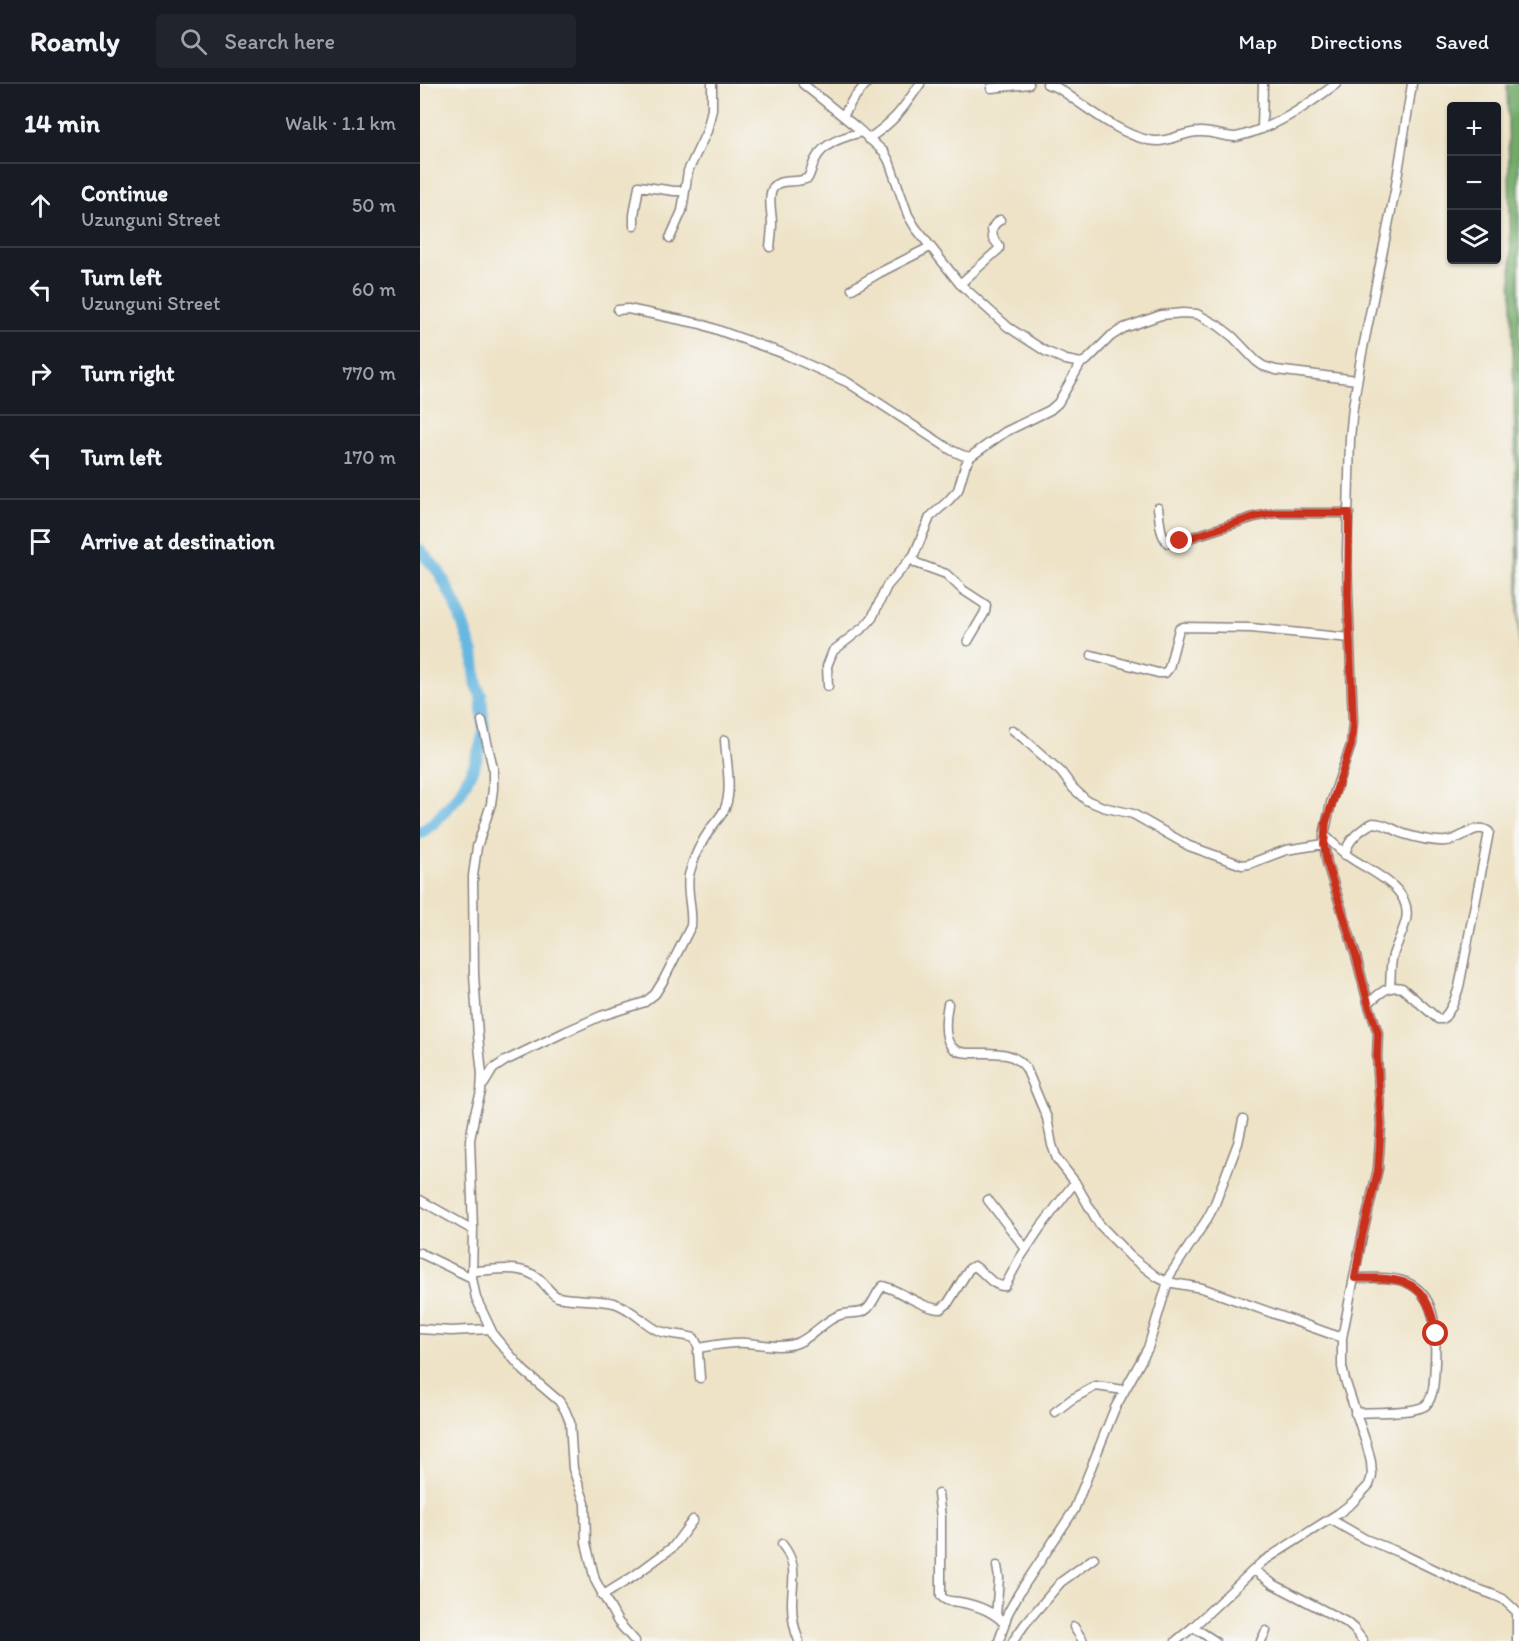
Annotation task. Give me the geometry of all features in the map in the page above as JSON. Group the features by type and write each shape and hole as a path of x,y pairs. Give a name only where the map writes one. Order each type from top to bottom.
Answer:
{"street":[{"path":"670,238 682,211 688,171 707,131 712,109 712,84"},
{"path":"803,84 884,152 908,215 920,235 960,284 997,318 1027,340 1056,356 1082,363"},
{"path":"843,116 853,99 866,84"},
{"path":"770,248 772,219 770,199 775,185 781,182 803,181 808,178 817,156 829,144 840,139 865,136 895,119 920,84"},
{"path":"991,88 1029,84"},
{"path":"1047,84 1058,88 1122,130 1137,138 1150,141 1169,140 1190,132 1201,131 1238,137 1292,115 1336,84"},
{"path":"1262,129 1263,84"},
{"path":"1176,1641 1274,1554 1352,1503 1369,1485 1372,1476 1367,1446 1342,1367 1342,1338 1378,1170 1381,1125 1378,1033 1327,863 1324,840 1331,803 1351,745 1353,722 1347,564 1350,438 1357,380 1395,191 1412,84"},
{"path":"634,226 639,186 684,191"},
{"path":"960,284 999,249 992,229 1000,220"},
{"path":"852,289 930,247"},
{"path":"618,309 701,324 782,353 847,382 951,450 970,457"},
{"path":"828,686 827,666 833,651 872,618 887,586 912,557 930,517 958,490 970,457 1005,432 1050,410 1058,403 1082,363 1111,336 1124,328 1161,315 1197,314 1233,337 1263,366 1276,370 1357,380"},
{"path":"1158,508 1162,534 1168,543 1254,517 1275,513 1349,513"},
{"path":"912,557 916,562 946,574 963,590 986,605 985,612 968,641"},
{"path":"1092,655 1139,669 1165,673 1169,668 1179,629 1183,627 1251,628 1350,638"},
{"path":"481,1092 482,1074 474,974 473,876 477,847 487,818 493,789 493,768 482,721"},
{"path":"1013,730 1061,772 1072,788 1086,800 1103,807 1133,814 1201,851 1242,865 1324,840 1392,886 1403,897 1407,911 1393,955 1390,987"},
{"path":"635,1641 618,1622 595,1580 588,1555 585,1503 573,1469 570,1422 565,1410 559,1401 514,1360 490,1329 476,1298 472,1274 470,1140 481,1092 493,1069 565,1032 602,1016 645,1002 655,994 691,926 688,883 693,864 705,837 726,808 729,795 725,740"},
{"path":"1346,855 1348,844 1353,838 1373,823 1406,834 1440,841 1457,840 1476,829 1485,829 1490,832 1459,987 1454,1004 1448,1013 1443,1019 1438,1019 1402,988 1395,986 1390,987 1368,1003"},
{"path":"948,1004 947,1034 951,1046 958,1051 968,1053 997,1053 1013,1056 1026,1068 1047,1118 1057,1159 1111,1238 1142,1267 1167,1282 1202,1288 1342,1338"},
{"path":"999,1641 1004,1623 1032,1570 1074,1510 1124,1390 1148,1348 1167,1282 1214,1206 1238,1143 1243,1120"},
{"path":"699,1348 724,1344 779,1346 797,1343 838,1315 864,1311 869,1308 883,1286 941,1309 948,1303 972,1267 978,1268 999,1286 1005,1286 1026,1249 1074,1182"},
{"path":"420,1200 473,1230"},
{"path":"988,1200 1026,1249"},
{"path":"420,1253 472,1274 511,1268 532,1274 558,1298 596,1300 625,1307 656,1329 694,1338 699,1348 700,1378"},
{"path":"1355,1278 1397,1280 1418,1289 1430,1308 1436,1334 1432,1394 1427,1404 1410,1411 1355,1413"},
{"path":"420,1329 451,1331 490,1329"},
{"path":"1054,1412 1095,1386 1124,1390"},
{"path":"938,1494 942,1532 940,1596 947,1601 992,1612 1004,1623"},
{"path":"1330,1519 1365,1539 1503,1599 1517,1612 1517,1641"},
{"path":"602,1596 673,1547 693,1520"},
{"path":"782,1544 793,1565 793,1620 799,1641"},
{"path":"1013,1641 1061,1582 1095,1558"},
{"path":"996,1616 999,1578 997,1566"},
{"path":"1254,1570 1283,1590 1346,1622 1363,1641"},
{"path":"1074,1627 1083,1641"},
{"path":"1193,1627 1215,1641"},
{"path":"1261,1641 1266,1631"}],"green space":[{"path":"1507,84 1519,84 1519,651 1518,579"}],"waterway":[{"path":"420,550 439,572 456,605 473,653 477,687 481,695 484,731 474,766 459,795 434,823 420,833"}],"route":[{"path":"1180,541 1254,517 1275,513 1349,513 1347,555 1353,722 1351,745 1326,822 1324,852 1378,1033 1381,1125 1378,1170 1355,1278 1397,1280 1418,1289 1430,1308 1436,1334"}]}
